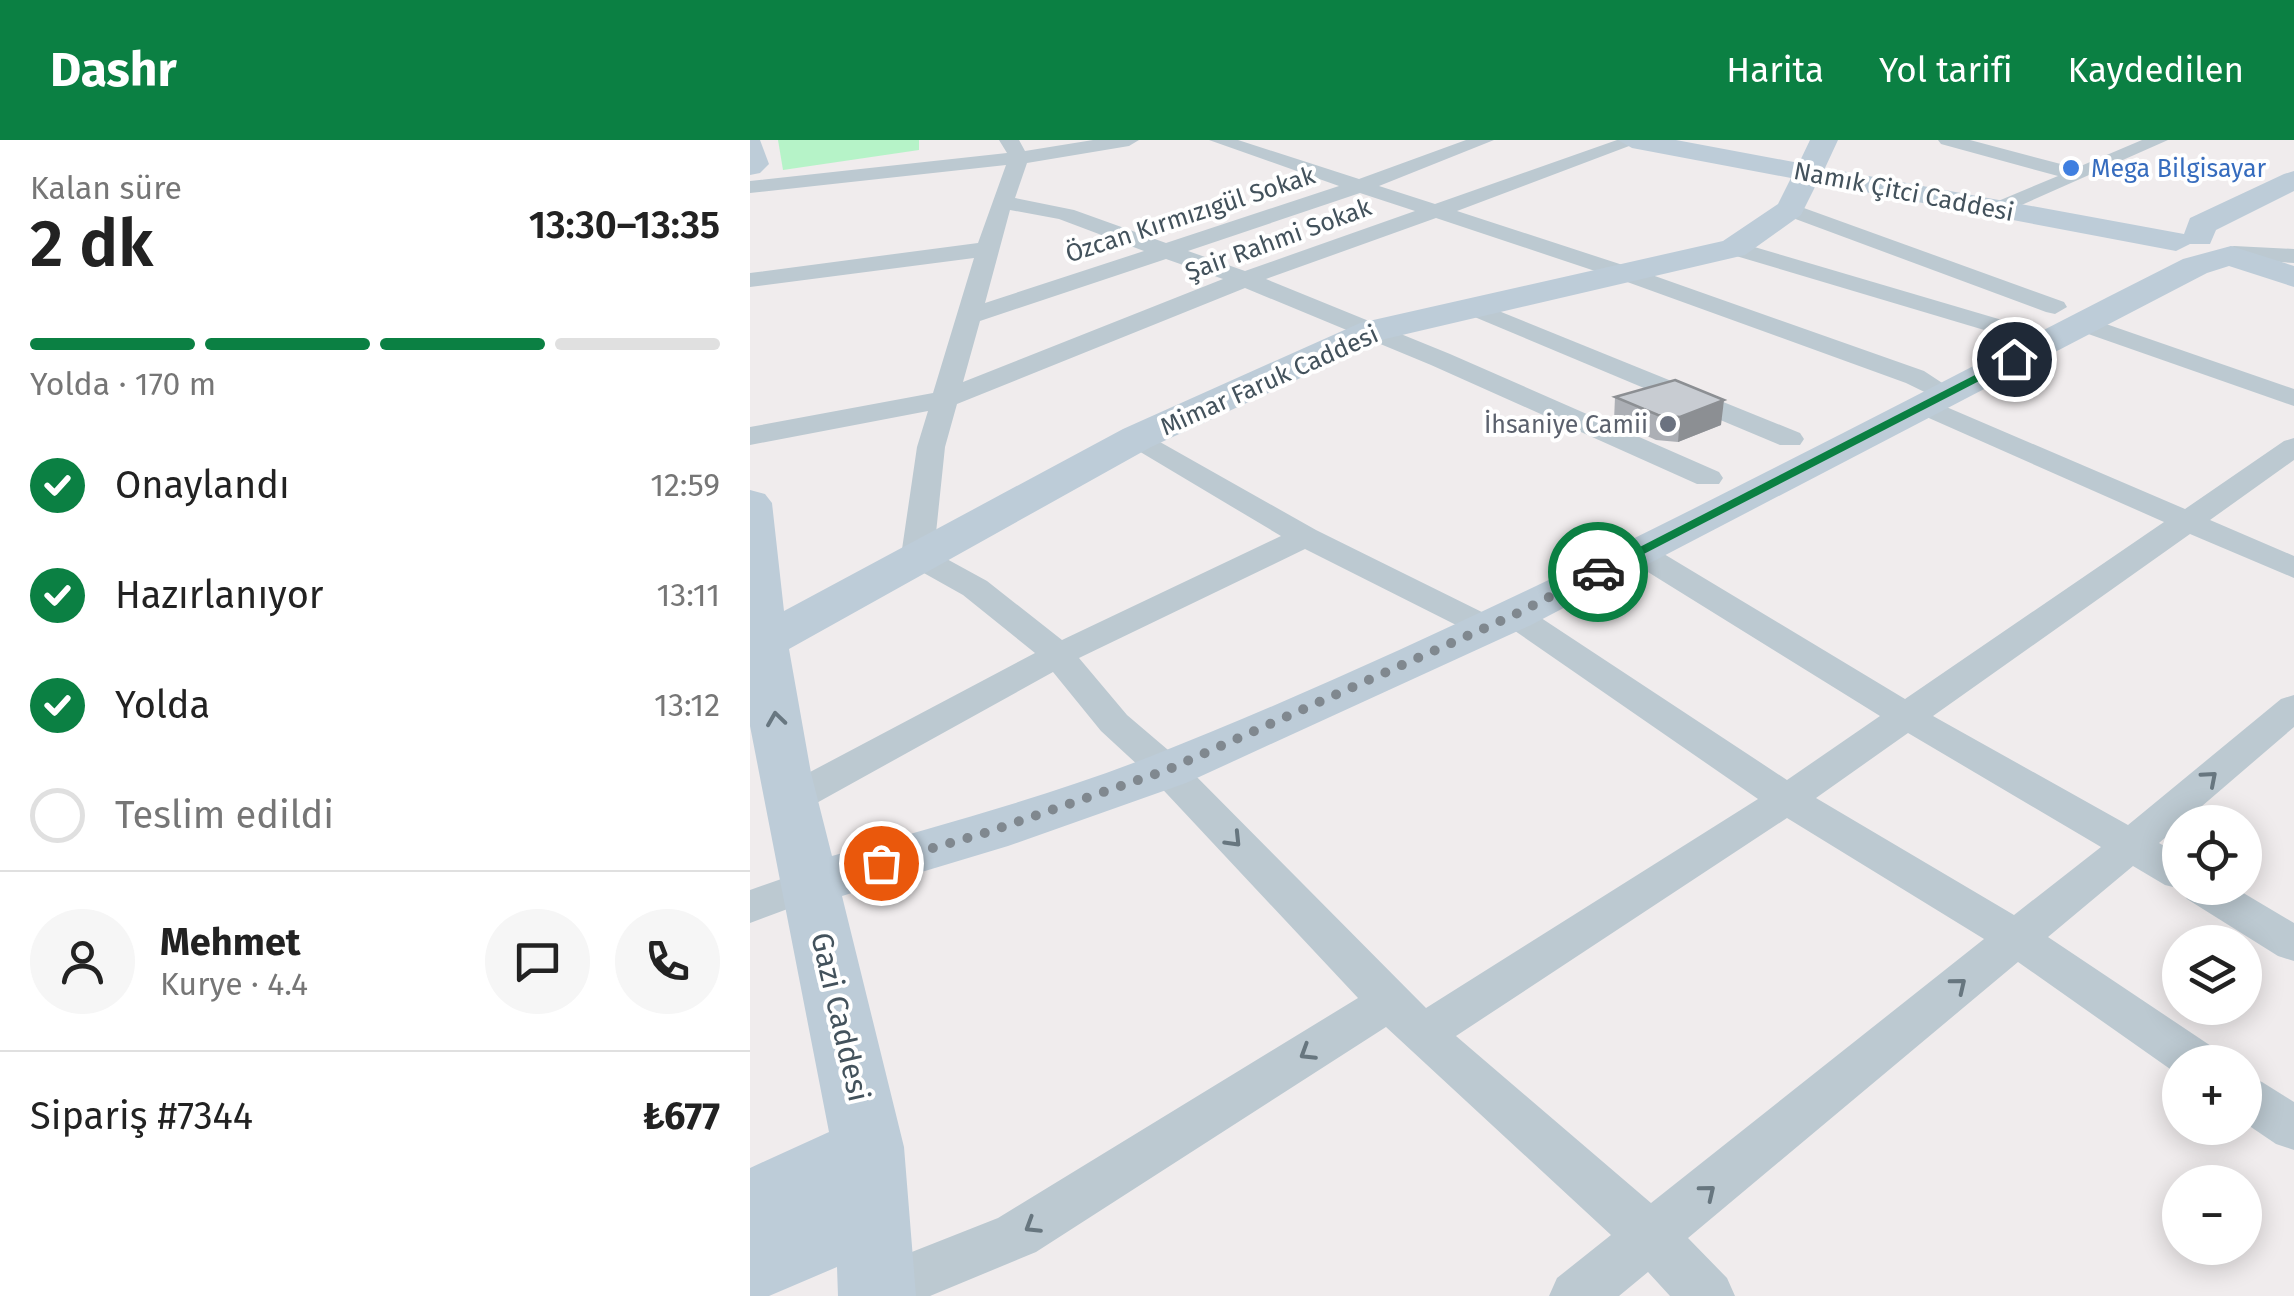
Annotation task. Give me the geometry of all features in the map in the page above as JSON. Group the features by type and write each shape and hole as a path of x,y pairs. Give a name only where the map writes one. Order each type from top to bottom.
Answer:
{"street":[{"path":"750,187 1014,149 1129,140"},
{"path":"1219,140 1627,274 1928,392 2188,521 2294,568"},
{"name":"Özcan Kırmızıgül Sokak","path":"968,317 1358,187 1484,140"},
{"name":"Namık Çitci Caddesi","path":"1633,140 1814,156 2000,209 2207,248 2294,277"},
{"name":"Şair Rahmi Sokak","path":"750,436 945,399 1248,278 1633,140"},
{"path":"1948,140 2076,175"},
{"path":"2000,209 2158,140"},
{"path":"1422,144 1454,152"},
{"path":"750,146 754,164 750,167"},
{"path":"1014,149 932,446 917,556 974,588 1058,655 1114,722 1167,770 1406,1018 1652,1238 1707,1296"},
{"path":"1814,156 1790,209 2294,398"},
{"path":"750,907 810,884 988,832 1167,770 1485,617 1638,552 2069,316 2196,266 2207,248 2200,225 2294,180"},
{"path":"1002,203 1036,204 1248,278 1708,478"},
{"name":"Mimar Faruk Caddesi","path":"760,656 917,556 1137,438 1373,331 1734,248 1790,209"},
{"path":"1734,248 2010,330"},
{"path":"2207,248 2294,256"},
{"path":"750,280 988,249"},
{"path":"1474,308 1790,439"},
{"path":"1485,617 1708,478 1790,439 1928,392 2010,330 2069,316"},
{"path":"1137,438 1304,537 1485,617 2017,938 2172,1045"},
{"path":"877,1294 1016,1235 1406,1018 1787,799 2294,447"},
{"name":"Gazi Caddesi","path":"750,503 760,656 869,1182 877,1294"},
{"path":"790,800 1058,655 1304,537"},
{"path":"1638,552 1904,716 2162,863"},
{"path":"1578,1296 2291,713"},
{"path":"2230,905 2294,944"},
{"path":"2262,1108 2294,1130"},
{"path":"750,1203 869,1182"},
{"path":"750,1268 869,1182"}],"green space":[{"path":"778,140 919,140 919,150 783,170"}],"building":[{"path":"1675,380 1724,400 1680,417 1658,415 1615,397"}],"way so far":[{"path":"881,863 988,832 1167,770 1514,615 1598,572"}],"place":[{"name":"Mega Bilgisayar","path":"2071,168"},
{"name":"İhsaniye Camii","path":"1668,424"}],"route":[{"path":"1598,572 2014,359"}]}
